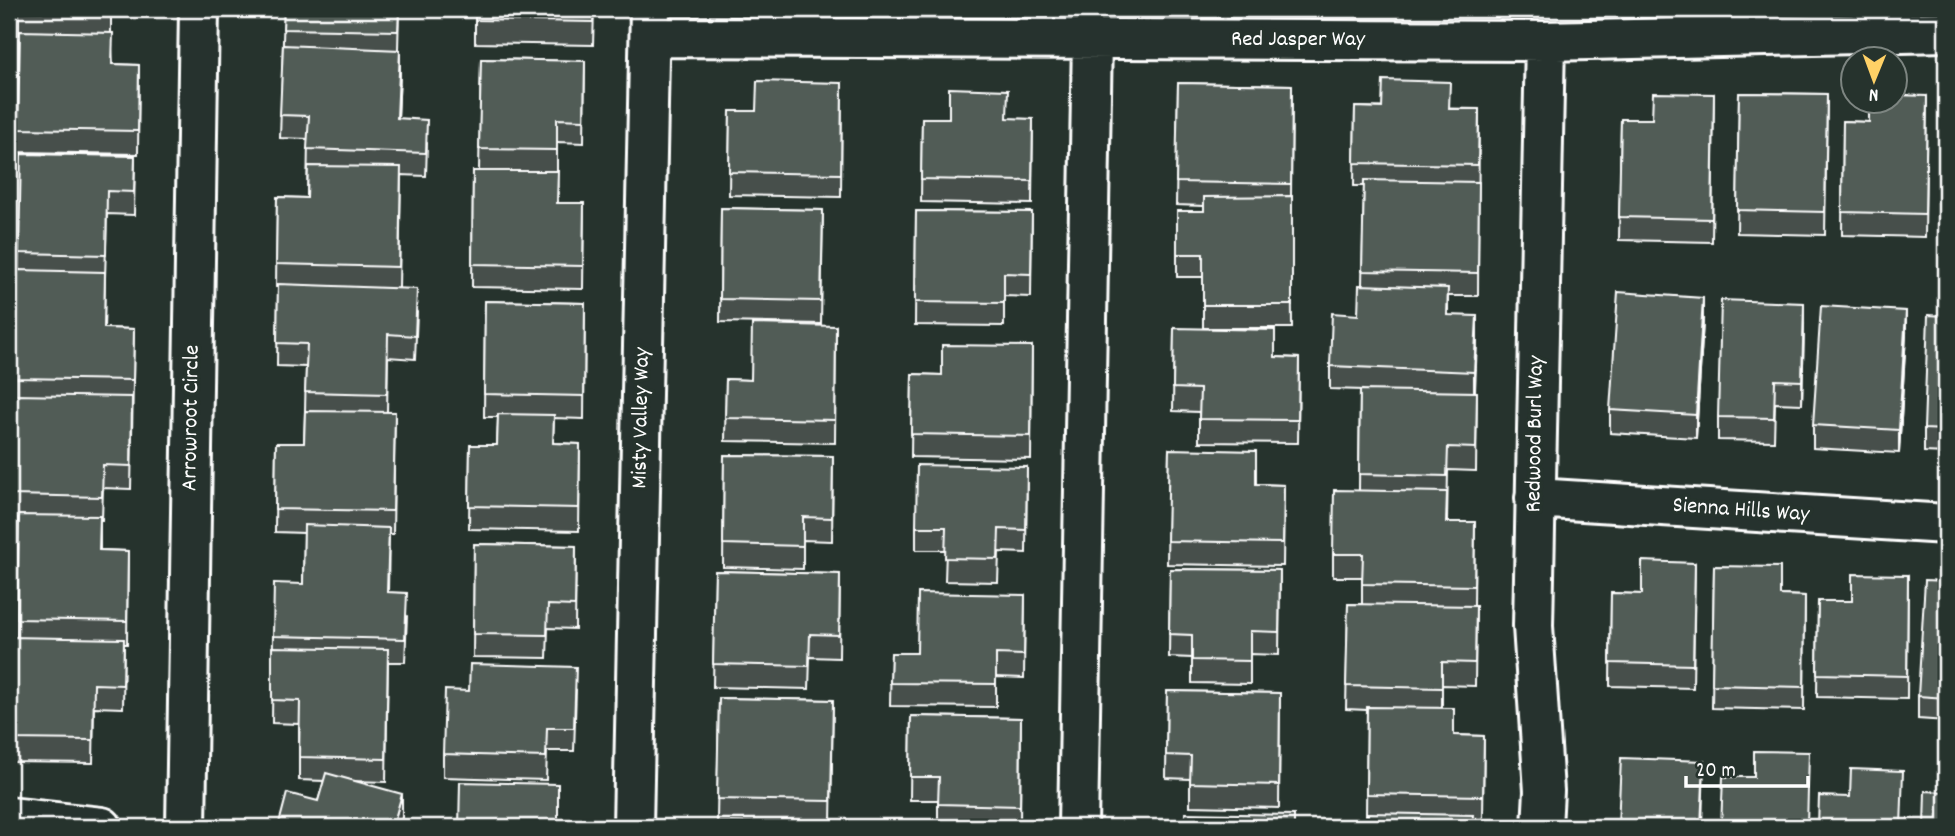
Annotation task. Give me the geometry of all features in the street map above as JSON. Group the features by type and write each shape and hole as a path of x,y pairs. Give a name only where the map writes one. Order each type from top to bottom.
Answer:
{"street":[{"name":"Arrowroot Circle","path":"186,827 199,9"},
{"name":"Red Jasper Way","path":"650,23 1092,38 1545,41 1946,32"},
{"name":"Misty Valley Way","path":"633,827 650,23"},
{"path":"1077,827 1092,38"},
{"name":"Redwood Burl Way","path":"1542,827 1544,791 1533,626 1545,41"},
{"name":"Sienna Hills Way","path":"1535,498 1946,524"},
{"path":"9,817 102,827"}],"building":[{"path":"111,9 111,13 19,11"},
{"path":"284,9 399,9 398,31 283,29"},
{"path":"475,9 594,9 593,22 475,20"},
{"path":"20,31 113,33 112,64 139,65 138,131 18,129"},
{"path":"283,45 400,50 397,118 427,120 426,153 307,149 309,116 280,115"},
{"path":"481,59 585,61 584,120 557,119 557,150 479,149"},
{"path":"1383,80 1450,82 1449,109 1479,109 1478,165 1354,163 1355,107 1382,108"},
{"path":"757,81 842,83 841,174 729,172 730,111 756,111"},
{"path":"1178,83 1292,85 1291,184 1176,182"},
{"path":"949,88 1008,90 1007,118 1033,119 1032,181 921,179 922,118 949,118"},
{"path":"1653,93 1714,94 1712,219 1619,217 1621,119 1652,119"},
{"path":"1739,93 1827,94 1825,212 1737,210"},
{"path":"1910,95 1927,96 1925,214 1842,212 1843,121 1869,122 1869,116 1910,116"},
{"path":"21,154 135,156 134,192 107,191 106,255 19,253"},
{"path":"308,166 401,167 399,267 276,264 277,197 307,198"},
{"path":"473,171 558,171 557,203 584,203 583,266 472,264"},
{"path":"1364,180 1479,182 1478,273 1362,271"},
{"path":"1292,196 1292,305 1203,305 1203,254 1177,254 1177,211 1204,211 1204,197"},
{"path":"721,208 823,210 821,301 720,299"},
{"path":"916,211 1032,212 1031,274 1004,273 1004,303 915,302"},
{"path":"18,270 105,272 104,328 134,329 133,380 16,378"},
{"path":"278,284 417,289 415,336 388,334 387,394 305,392 307,344 277,343"},
{"path":"1359,285 1448,288 1447,315 1477,316 1474,372 1330,366 1332,313 1358,315"},
{"path":"1618,292 1703,298 1696,415 1610,410"},
{"path":"1721,300 1804,303 1802,381 1775,380 1774,418 1718,417"},
{"path":"485,301 585,303 584,396 484,394"},
{"path":"1821,306 1906,311 1899,430 1813,425"},
{"path":"1928,315 1946,316 1946,430 1924,429"},
{"path":"752,324 836,326 835,420 725,418 726,379 751,380"},
{"path":"1174,328 1275,330 1275,357 1299,358 1298,420 1199,419 1200,389 1173,388"},
{"path":"942,345 1032,346 1031,436 911,434 912,374 942,375"},
{"path":"1360,390 1477,392 1476,448 1448,447 1447,476 1359,474"},
{"path":"14,395 132,397 131,466 103,465 102,497 12,495"},
{"path":"305,411 395,412 393,511 275,509 276,443 304,443"},
{"path":"498,414 554,415 553,443 580,444 579,508 469,506 470,445 497,445"},
{"path":"1169,449 1256,451 1256,484 1284,485 1283,543 1167,541"},
{"path":"724,455 833,456 832,518 803,517 803,546 723,544"},
{"path":"917,465 1027,467 1026,530 999,529 998,559 945,558 946,527 916,527"},
{"path":"1334,490 1447,492 1446,522 1475,522 1474,586 1362,584 1363,554 1333,554"},
{"path":"19,515 100,516 99,550 128,551 127,621 17,619"},
{"path":"304,525 389,528 387,592 407,593 405,639 273,636 274,583 303,584"},
{"path":"474,544 576,546 575,606 548,605 547,635 473,634"},
{"path":"1642,561 1695,563 1693,665 1610,663 1611,593 1642,594"},
{"path":"1714,566 1780,567 1780,595 1805,596 1804,687 1712,685"},
{"path":"1170,569 1280,570 1279,632 1250,631 1250,661 1192,660 1192,635 1169,634"},
{"path":"715,571 840,574 839,635 810,634 809,666 713,664"},
{"path":"1852,574 1908,575 1907,676 1817,674 1818,601 1852,601"},
{"path":"1925,580 1946,581 1946,698 1918,696"},
{"path":"918,593 1025,595 1024,655 996,654 996,684 890,683 891,653 917,653"},
{"path":"1348,604 1476,606 1475,663 1442,662 1442,688 1346,686"},
{"path":"9,637 124,639 123,685 94,684 93,740 9,739"},
{"path":"272,647 388,649 386,759 299,757 300,701 272,700"},
{"path":"470,664 576,667 574,728 547,728 546,757 443,754 445,690 469,691"},
{"path":"1167,691 1280,693 1279,785 1190,783 1191,756 1166,755"},
{"path":"719,698 833,700 831,801 717,799"},
{"path":"1367,707 1454,708 1454,735 1484,736 1483,796 1366,794"},
{"path":"911,716 1021,718 1020,806 938,804 939,777 910,777"},
{"path":"1754,751 1809,752 1807,827 1721,827 1723,777 1754,777"},
{"path":"1621,758 1704,761 1701,827 1618,827"},
{"path":"1851,769 1903,771 1901,827 1818,827 1819,796 1850,797"},
{"path":"326,773 402,794 394,822 402,824 401,827 278,827 287,793 318,801"},
{"path":"460,782 558,784 558,827 459,827"},
{"path":"1925,791 1946,792 1946,827 1924,827"},
{"path":"1185,813 1294,815 1294,827 1185,827"},
{"path":"1368,813 1473,815 1472,827 1368,827"}]}
